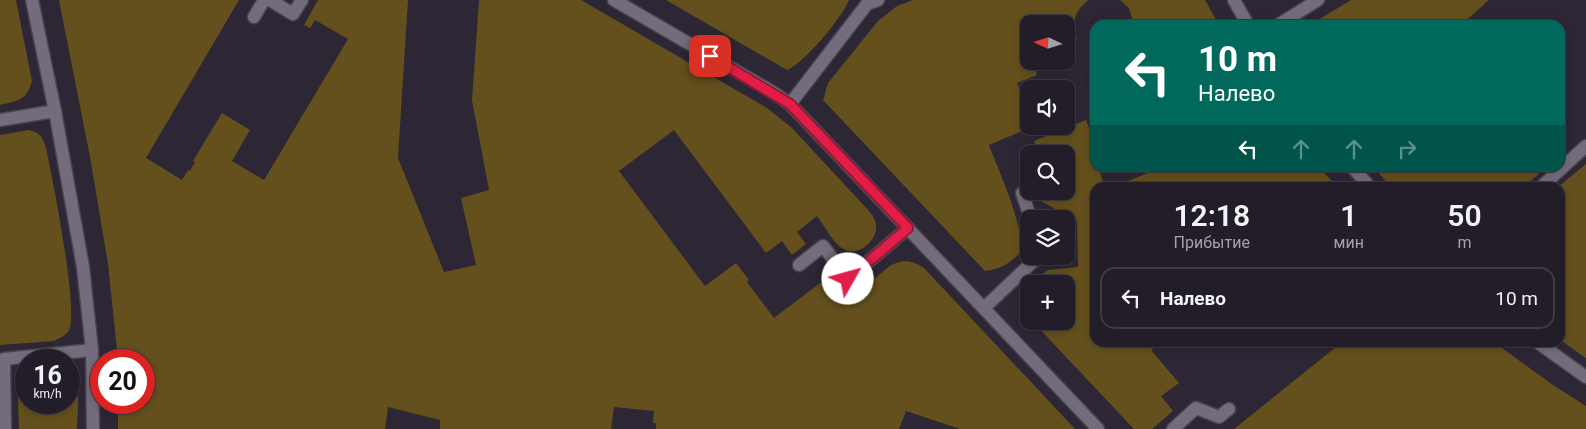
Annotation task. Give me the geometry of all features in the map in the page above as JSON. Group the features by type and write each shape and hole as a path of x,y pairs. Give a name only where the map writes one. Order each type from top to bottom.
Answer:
{"street":[{"path":"32,0 55,111 83,267 92,349"},
{"path":"254,17 264,0"},
{"path":"270,0 293,14 302,0"},
{"path":"614,0 790,104 1098,429"},
{"path":"790,104 867,4 878,0"},
{"path":"1234,0 1245,20"},
{"path":"1286,20 1318,0"},
{"path":"0,120 55,111"},
{"path":"1565,165 1586,146"},
{"path":"1357,172 1366,182"},
{"path":"1547,182 1558,172"},
{"path":"799,265 823,246 848,279 908,228"},
{"path":"984,308 1029,265"},
{"path":"1544,347 1586,376"},
{"path":"5,429 4,359 90,350"},
{"path":"1173,429 1196,408 1219,417 1229,409"},
{"path":"93,414 93,429"}],"shaded area":[{"path":"0,0 16,0 32,81 21,99 0,105"},
{"path":"59,0 239,0 146,158 182,180 188,170 190,171 195,162 193,161 222,113 250,130 232,161 264,180 348,39 315,20 310,28 304,25 318,0 408,0 398,158 444,272 476,265 461,198 489,190 472,100 479,0 581,0 767,108 792,128 869,211 875,222 876,229 873,239 865,247 855,251 845,250 837,244 817,216 797,232 806,244 792,255 782,241 766,253 674,130 619,171 705,286 736,263 749,280 747,282 774,318 828,277 847,301 891,265 904,261 916,263 924,268 1075,429 960,429 906,411 899,429 656,429 656,423 653,423 654,411 614,407 611,429 440,429 440,420 388,407 385,429 118,429 118,414 155,414 155,349 117,349 108,264 90,157"},
{"path":"666,0 849,0 839,18 822,39 803,59 787,70"},
{"path":"913,0 1089,0 1077,12 1075,20 1075,15 1020,15 1020,70 1035,70 1037,75 1020,80 1017,83 1020,90 1020,132 989,145 1015,215 1020,236 1020,253 1008,263 995,269 985,271 823,100 828,83 878,21 897,6"},
{"path":"1120,0 1205,0 1216,20 1133,20 1129,8"},
{"path":"1351,0 1489,0 1467,20 1318,20"},
{"path":"1086,120 1090,130 1090,172 1103,172 1100,173 1103,182 1090,182 1090,347 1155,347 1151,350 1179,383 1161,396 1173,411 1152,429 1134,429 1040,330 1075,330 1075,275 1041,275 1048,270 1078,267 1075,210 1057,210 1039,200 1075,200 1075,145 1036,145 1034,141 1049,135 1075,135 1075,124"},
{"path":"29,130 40,136 46,148 64,242 71,318 68,332 54,341 0,345 0,135"},
{"path":"1586,164 1586,358 1565,343 1564,182"},
{"path":"1150,172 1324,172 1333,182 1125,182"},
{"path":"1378,172 1537,172 1539,174 1529,182 1387,182"},
{"path":"1336,347 1501,347 1586,406 1586,429 1234,429"},
{"path":"18,414 78,414 77,429 19,429"}],"route":[{"path":"710,56 790,104 908,228 873,260 848,279"}]}
